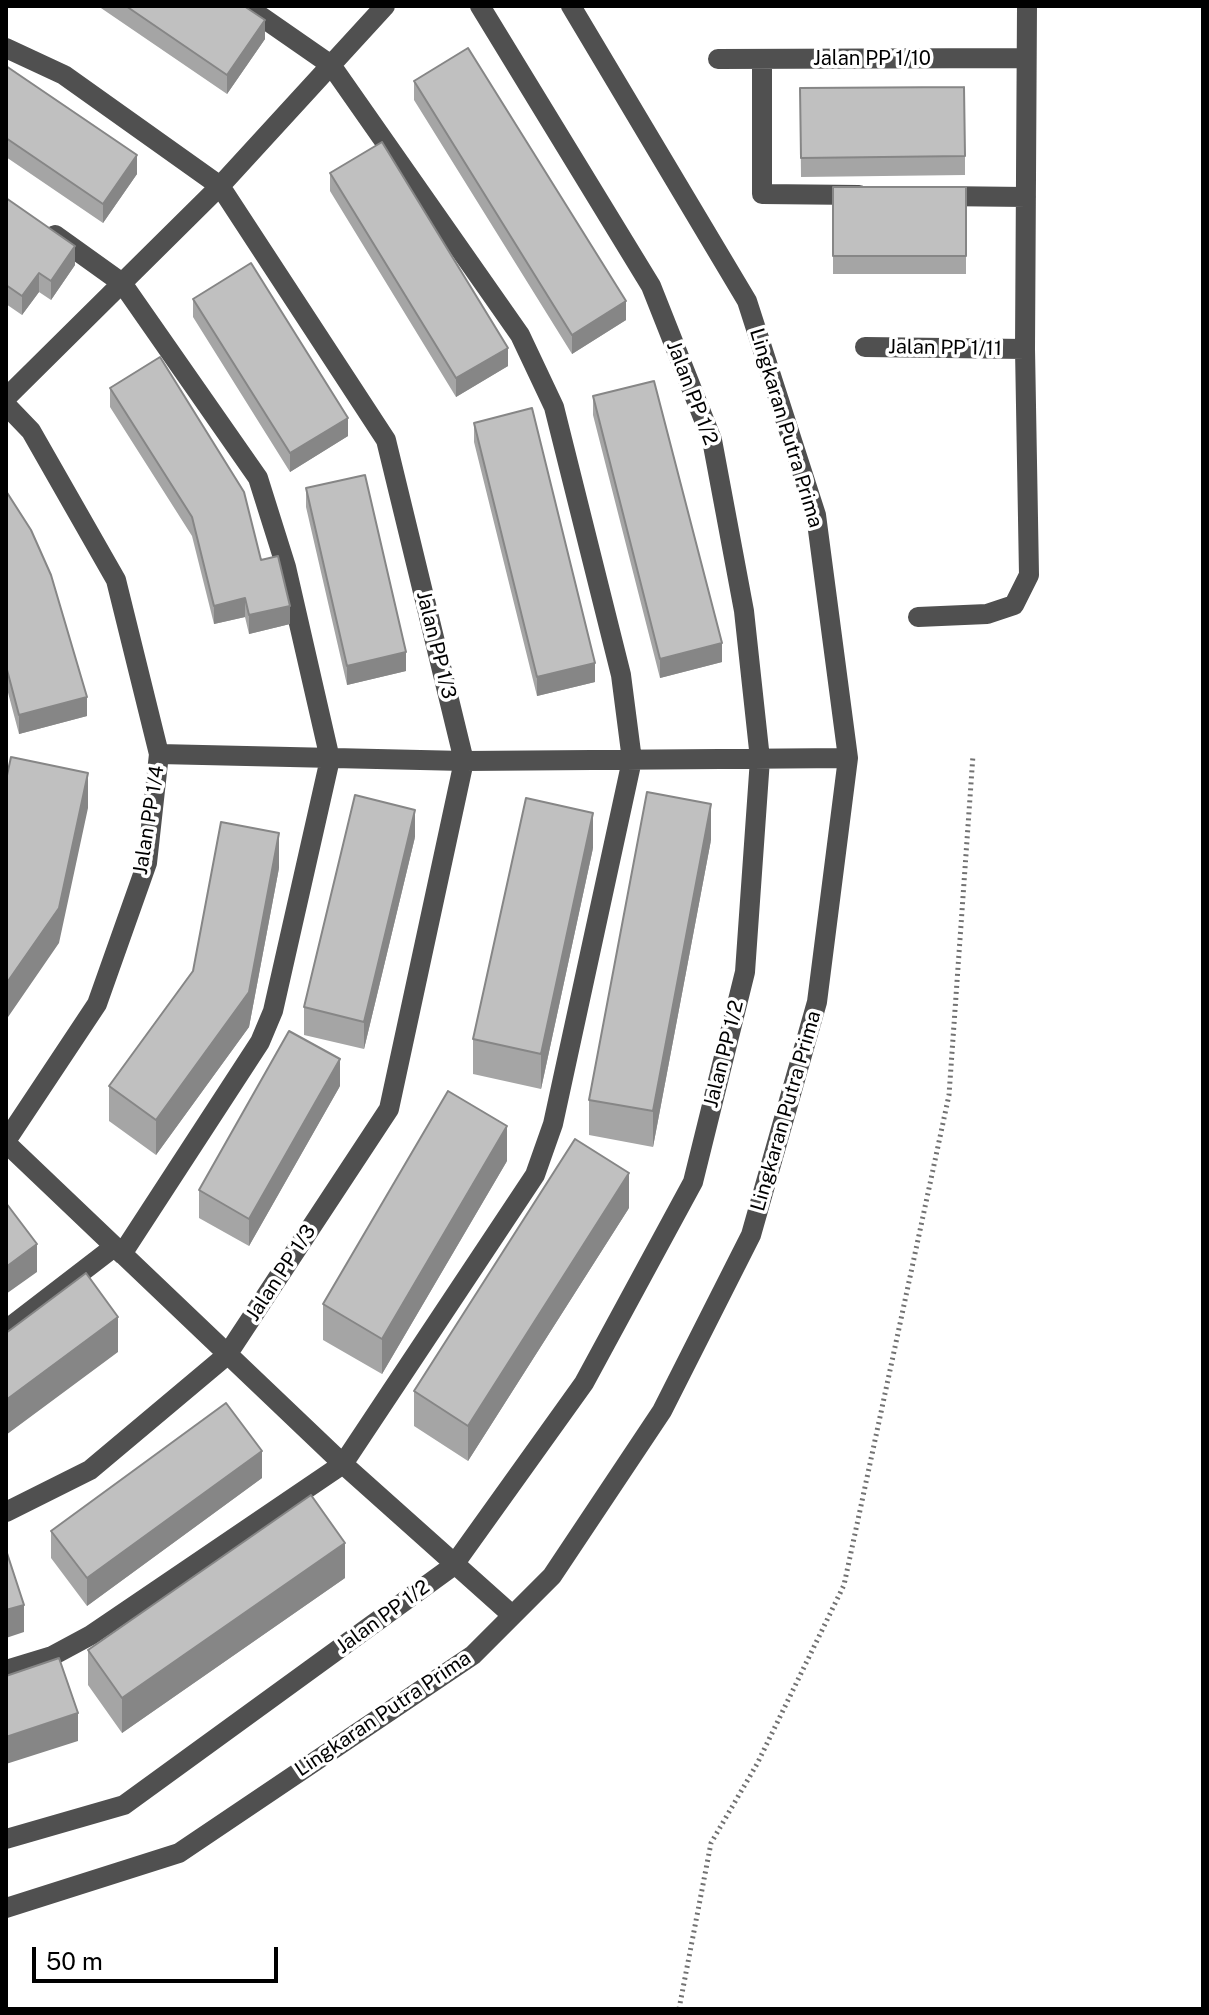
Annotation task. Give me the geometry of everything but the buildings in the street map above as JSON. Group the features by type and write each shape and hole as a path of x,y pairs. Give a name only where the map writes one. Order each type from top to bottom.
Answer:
{"street":[{"path":"6,1670 52,1656 91,1635 343,1464 535,1175 553,1124 632,760 621,675 554,407 520,335 331,65 246,6"},
{"path":"6,398 220,186 385,6"},
{"name":"Jalan PP 1/2","path":"6,1839 124,1805 453,1566 584,1383 693,1182 745,972 760,759 744,611 712,440 651,286 480,6"},
{"name":"Lingkaran Putra Prima","path":"6,1908 179,1853 473,1655 552,1576 662,1411 751,1235 817,1002 848,758 816,515 747,301 571,6"},
{"path":"918,617 987,614 1014,605 1029,575 1025,349 1027,6"},
{"name":"Jalan PP 1/3","path":"6,48 64,75 220,186 386,440 464,761 389,1109 227,1355 90,1470 6,1512"},
{"name":"Jalan PP 1/10","path":"718,59 1026,58"},
{"path":"762,59 762,194 886,195"},
{"path":"917,196 1026,197"},
{"path":"6,1330 118,1250 264,1032 273,1011 330,759 286,567 258,478 122,283 32,219"},
{"name":"Jalan PP 1/11","path":"865,347 1025,349"},
{"name":"Jalan PP 1/4","path":"6,405 31,431 116,580 159,754 147,863 97,1004 6,1142"},
{"path":"159,754 464,761 848,758"},
{"path":"6,1142 343,1464 453,1566 512,1615"}],"path":[{"path":"679,2009 711,1843 757,1764 844,1585 949,1095 973,755"}]}
